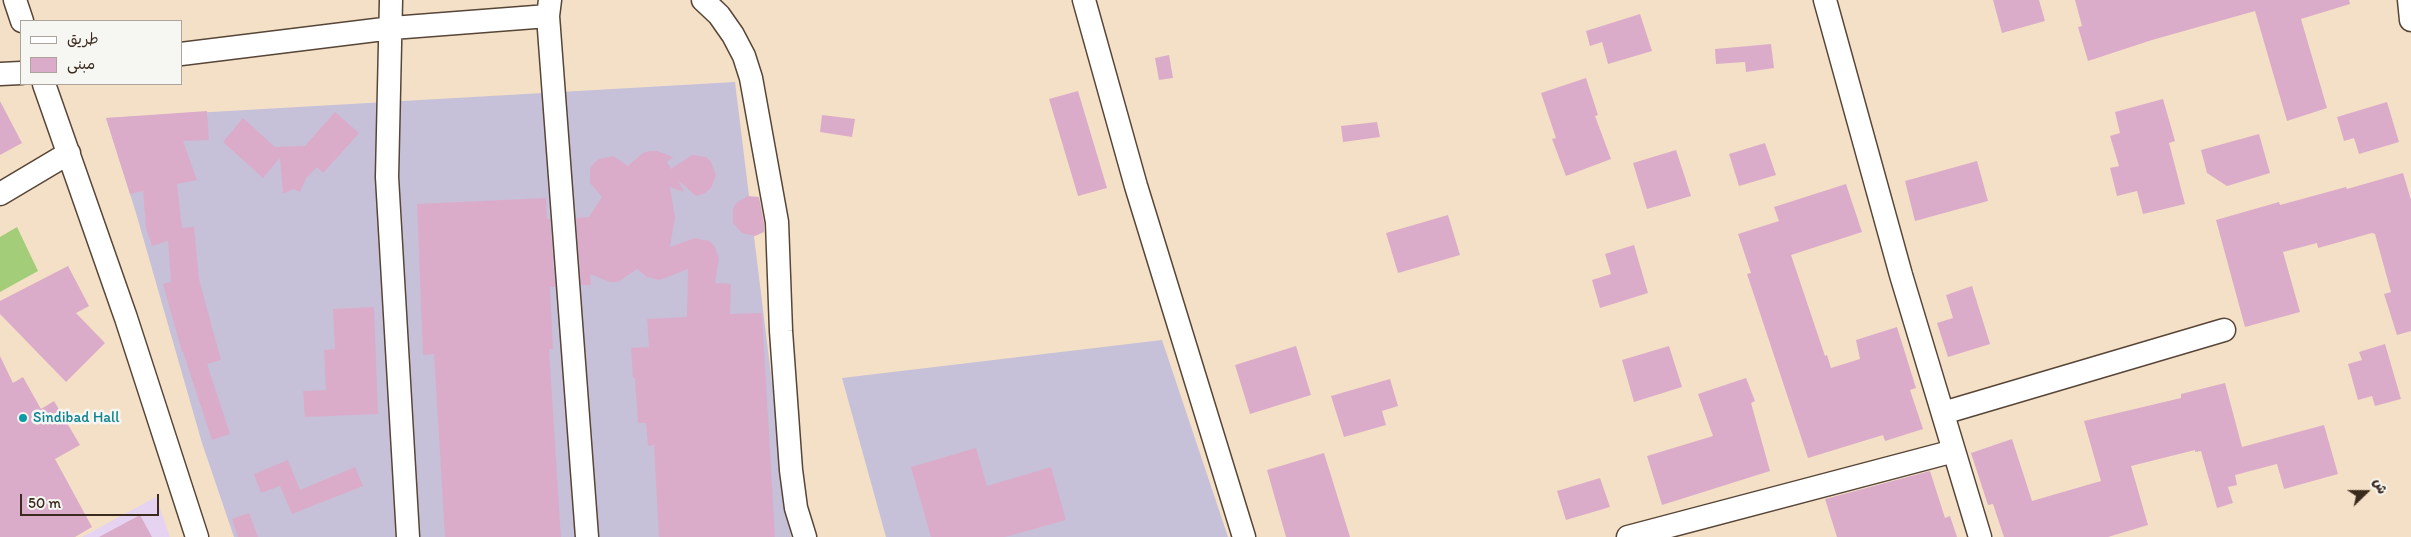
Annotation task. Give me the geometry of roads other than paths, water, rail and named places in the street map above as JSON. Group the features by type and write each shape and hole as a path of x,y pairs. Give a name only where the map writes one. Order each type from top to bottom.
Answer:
{"street":[{"path":"15,0 22,20"},
{"path":"391,0 392,28 387,177 408,537"},
{"path":"703,0 719,15 733,35 744,56 751,78 777,222 781,331 791,470 796,508 805,537"},
{"path":"1084,0 1136,186 1244,537"},
{"path":"1825,0 1901,275 1980,537"},
{"path":"2409,0 2411,20"},
{"path":"182,54 549,8 587,537"},
{"path":"0,74 20,73"},
{"path":"44,85 126,318 197,537"},
{"path":"0,194 69,153"},
{"path":"1943,413 2224,330"},
{"path":"1628,537 1954,451"}],"place":[{"name":"Sindibad Hall","path":"23,418"}]}
